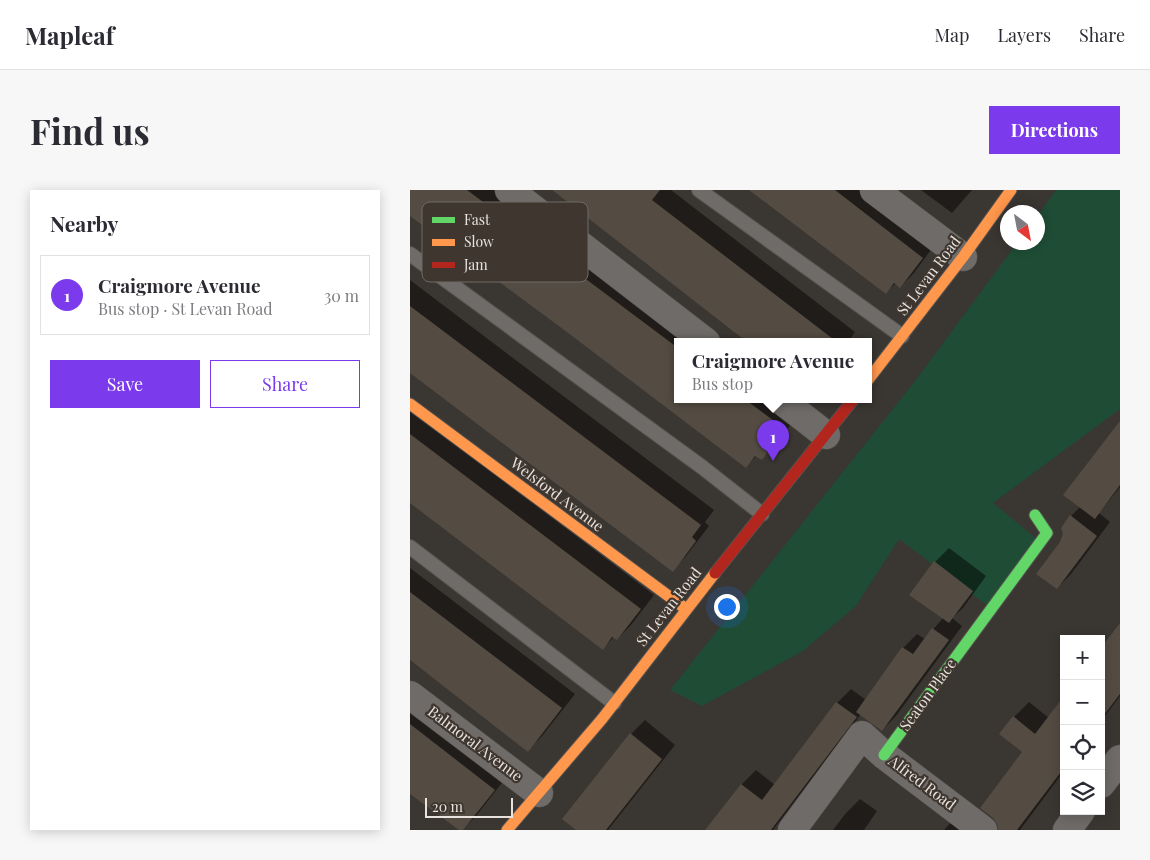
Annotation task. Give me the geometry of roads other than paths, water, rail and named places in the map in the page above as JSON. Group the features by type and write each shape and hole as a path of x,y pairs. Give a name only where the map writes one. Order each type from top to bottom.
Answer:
{"street":[{"path":"509,190 525,202"},
{"path":"874,190 963,257"},
{"name":"St Levan Road","path":"872,375 963,257 1011,190"},
{"path":"588,251 701,338"},
{"path":"785,403 826,434"},
{"name":"St Levan Road","path":"507,830 614,703 686,609 851,403"},
{"name":"Welsford Avenue","path":"410,404 686,609"},
{"name":"Seaton Place","path":"884,755 1047,533 1035,515"},
{"name":"Balmoral Avenue","path":"410,695 539,793"},
{"path":"792,830 862,735 884,755"},
{"name":"Alfred Road","path":"884,755 983,830"},
{"path":"1105,779 1120,759"},
{"path":"1067,830 1078,815"}],"lane":[{"path":"699,190 902,336"},
{"path":"410,254 422,263"},
{"path":"448,282 702,467 762,514"},
{"path":"410,548 614,703"}],"place":[{"name":"Craigmore Avenue","path":"773,461"}]}
